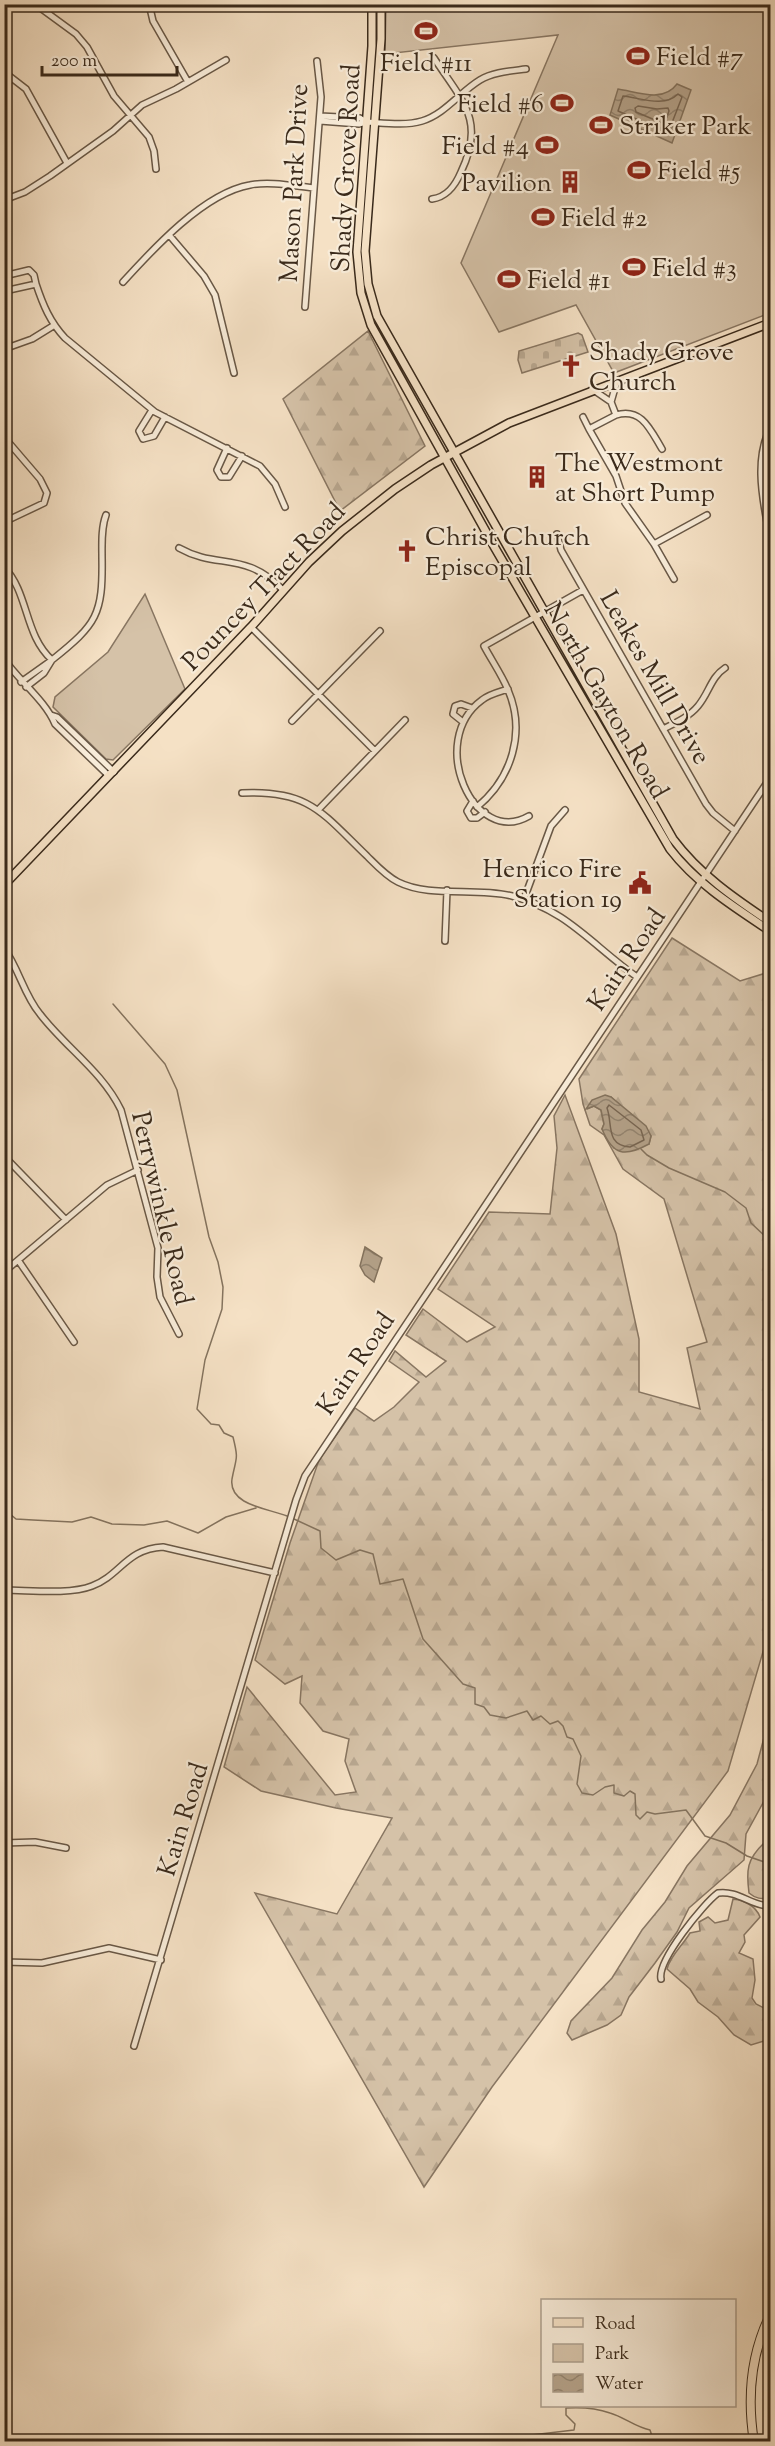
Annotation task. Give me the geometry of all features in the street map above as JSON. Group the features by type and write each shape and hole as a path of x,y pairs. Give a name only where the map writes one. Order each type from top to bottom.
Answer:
{"highway":[{"path":"754,2442 751,2410 753,2365 758,2344 771,2315"}],"main road":[{"name":"Shady Grove Road","path":"372,4 366,236 366,268 370,292 385,332 453,453"},
{"name":"Shady Grove Road","path":"381,4 381,39 357,252 361,293 377,340 444,458"},
{"name":"Pouncey Tract Road","path":"4,885 251,627 327,544 395,489 444,458 509,423 592,389 771,322"},
{"name":"North Gayton Road","path":"453,453 664,825 686,856 706,875 726,892 771,922"},
{"name":"North Gayton Road","path":"444,458 661,836 680,862 701,882 771,931"}],"street":[{"path":"35,4 82,40 114,96 144,130 152,144 156,169"},
{"path":"149,4 153,21 188,82"},
{"path":"432,199 447,194 457,182 468,158 473,127 469,112 434,58"},
{"path":"4,200 30,189 67,164 148,102 226,60"},
{"name":"Mason Park Drive","path":"305,307 320,118 320,80 317,61"},
{"path":"320,118 359,124 420,121 440,112 481,79 498,73 526,69"},
{"path":"4,72 26,88 67,164"},
{"path":"123,282 153,249 218,196 250,185 270,184 314,188"},
{"path":"170,236 209,284 215,296 234,372"},
{"path":"4,276 29,270 34,275 42,302 54,326 65,338 152,410 260,466 275,484 285,507"},
{"path":"4,289 9,291 36,284"},
{"path":"4,349 32,339 54,326"},
{"path":"611,402 618,379"},
{"path":"592,389 611,402 616,415"},
{"path":"152,410 139,431 143,439 153,436 165,417"},
{"path":"590,429 616,415 625,412 635,414 644,419 662,449"},
{"path":"583,417 616,476 625,503 654,544 674,579"},
{"path":"771,428 762,450 761,471 767,522 771,524"},
{"path":"4,437 40,479 47,493 44,503 4,522"},
{"path":"227,448 217,470 221,477 229,477 242,456"},
{"path":"21,682 78,639 91,624 100,605 106,515"},
{"path":"654,544 707,515"},
{"name":"Leakes Mill Drive","path":"557,534 559,547 706,804 713,813 735,831"},
{"path":"179,548 195,556 235,561 254,568 272,579 283,590"},
{"path":"4,567 12,575 19,589 25,613 34,634 52,660"},
{"path":"477,807 493,791 511,760 516,723 508,689 484,646 584,590"},
{"path":"251,627 375,751"},
{"path":"292,721 380,631"},
{"path":"4,659 51,715 57,717 111,774"},
{"path":"26,687 44,672 52,660"},
{"path":"663,729 693,711 705,696 715,677 725,668"},
{"path":"508,689 484,698 472,708 463,722 456,746 456,762 461,780 477,807 485,813 510,821 523,820 529,816"},
{"path":"463,722 453,714 455,706 461,704 472,708"},
{"path":"318,810 405,720"},
{"name":"Kain Road","path":"134,2046 298,1494 308,1470 771,778"},
{"path":"242,793 268,792 291,796 318,810 390,878 416,888 495,892 524,899 569,921 608,956 638,976"},
{"path":"473,801 467,811 471,818 477,818 485,813"},
{"path":"524,899 551,826 565,810"},
{"path":"446,940 447,890"},
{"name":"Perrywinkle Road","path":"4,948 38,1012 111,1091 125,1120 158,1248 157,1277 160,1297 179,1334"},
{"path":"4,1156 66,1220"},
{"path":"4,1272 112,1182 138,1170"},
{"path":"18,1260 74,1342"},
{"path":"4,1590 87,1587 108,1577 133,1555 156,1547 184,1550 275,1572"},
{"path":"4,1843 35,1842 66,1848"},
{"path":"661,1978 660,1971 666,1959 693,1921 717,1893 737,1894 756,1904 771,1906"},
{"path":"4,1962 42,1963 109,1948 161,1960"}],"green space":[{"name":"Striker Park","path":"386,5 770,5 770,313 614,373 576,305 499,332 461,263 558,35 385,54"},
{"path":"368,331 425,446 340,511 283,399"},
{"path":"578,333 582,335 588,352 522,373 518,360 519,351"},
{"path":"145,594 185,689 113,760 106,759 53,707 55,697 108,652"},
{"path":"672,938 740,981 766,973 770,975 770,1628 728,1771 492,2087 424,2187 255,1893 337,1914 392,1818 261,1791 224,1767 247,1687 335,1795 356,1792 345,1761 349,1739 323,1731 300,1703 302,1676 285,1684 255,1660 290,1543 319,1460 355,1408 374,1421 394,1407 419,1382 389,1361 395,1351 426,1377 446,1361 406,1335 423,1309 467,1342 495,1327 438,1289 489,1212 550,1214 557,1148 554,1116 565,1095 616,1234 639,1339 639,1392 700,1409 687,1348 707,1342 664,1199 623,1169 604,1135 590,1125 583,1104 579,1079","holes":["611,1097 651,1136 649,1144 614,1148 602,1129 604,1124 601,1110 594,1106 587,1109"]},
{"path":"770,1715 770,1790 746,1834 744,1860 689,1908 677,1932 629,1997 621,2015 607,2025 572,2040 567,2033 571,2021 612,1978 687,1866 730,1815 757,1764"},
{"path":"764,1843 770,1843 770,1898 761,1898 749,1893 749,1865 754,1854"},
{"path":"733,1899 749,1904 760,1917 744,1935 745,1942 739,1953 753,1959 755,1980 752,1998 756,2004 770,2011 770,2031 764,2041 751,2045 734,2035 718,2017 698,2002 690,1989 667,1969 690,1933 700,1931 699,1922 708,1917 715,1923 728,1920"}],"water":[{"path":"677,84 691,90 672,143 610,115 618,89 657,95 671,90"},
{"path":"605,1095 611,1097 646,1126 651,1136 649,1144 626,1152 621,1152 611,1145 602,1129 604,1124 601,1110 594,1106 586,1109 592,1100"},
{"path":"365,1247 382,1258 374,1282 365,1275 360,1266"}],"waterway":[{"path":"113,1004 165,1064 177,1090 209,1237 218,1262 223,1287 222,1309 205,1360 197,1409 211,1424 219,1425 224,1433 233,1437 236,1462 232,1479 237,1495 252,1505 287,1516"},
{"path":"641,1149 669,1168 725,1192 746,1208 751,1223 770,1241"},
{"path":"4,1509 16,1519 72,1522 91,1517 112,1524 144,1525 167,1521 198,1533 226,1517 256,1508"},
{"path":"294,1519 320,1531 321,1548 336,1560 360,1550 373,1554 380,1584 403,1579 423,1639 463,1684 475,1688 475,1704 484,1707 490,1715 506,1718 527,1711 533,1720 541,1716 550,1724 558,1721 563,1726 567,1737 573,1739 581,1756 577,1784 582,1793 593,1795 605,1787 614,1785 614,1793 624,1796 630,1791 635,1794 636,1815 640,1819 647,1812 655,1814 686,1810 705,1836 726,1843 747,1856 770,1864"},
{"path":"473,2442 574,2430 575,2424 566,2415 566,2408 605,2411 650,2430 654,2442"}],"place":[{"name":"Field #11","path":"426,31"},
{"name":"Field #7","path":"638,56"},
{"name":"Field #6","path":"562,103"},
{"name":"Striker Park","path":"601,125"},
{"name":"Field #4","path":"547,145"},
{"name":"Field #5","path":"639,170"},
{"name":"Pavilion","path":"570,182"},
{"name":"Field #2","path":"543,217"},
{"name":"Field #3","path":"634,267"},
{"name":"Field #1","path":"509,279"},
{"name":"Shady Grove Church","path":"571,366"},
{"name":"The Westmont at Short Pump","path":"537,477"},
{"name":"Christ Church Episcopal","path":"407,551"},
{"name":"Henrico Fire Station 19","path":"640,883"}]}
